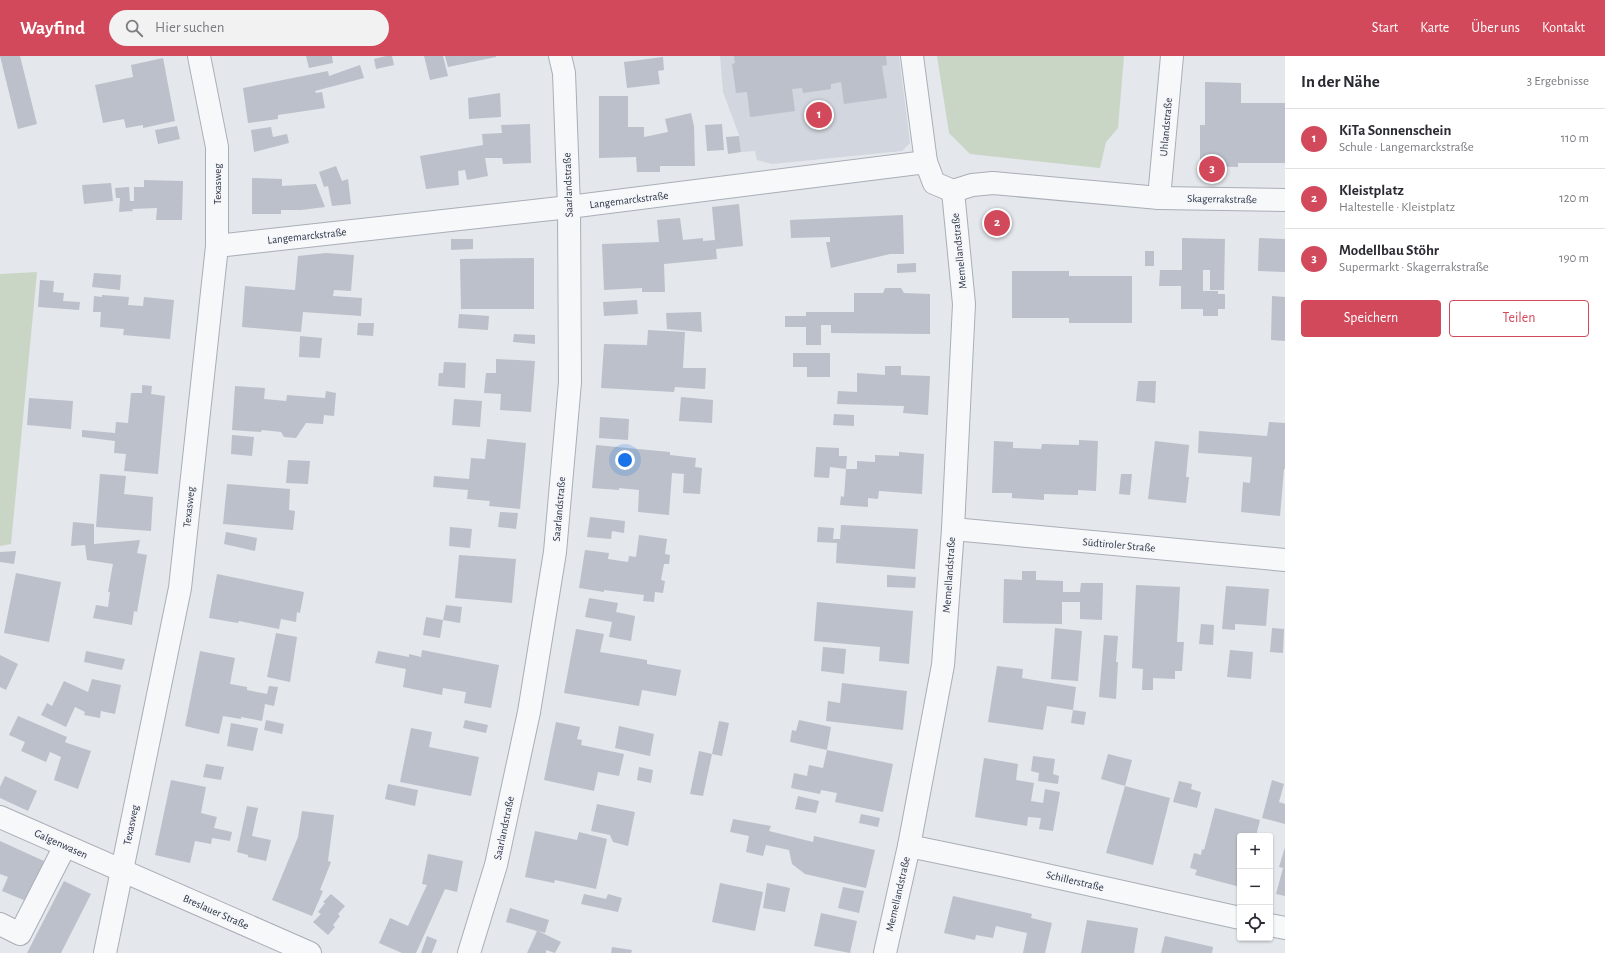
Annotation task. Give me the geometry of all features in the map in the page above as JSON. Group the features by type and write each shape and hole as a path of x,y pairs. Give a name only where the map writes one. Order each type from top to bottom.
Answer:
{"street":[{"name":"Texasweg","path":"105,953 180,588 217,246 217,147 199,56"},
{"name":"Saarlandstraße","path":"469,953 496,864 529,712 555,552 570,382 569,207 564,73 560,56"},
{"path":"912,56 926,162 934,183 953,191"},
{"name":"Uhlandstraße","path":"1159,198 1172,56"},
{"name":"Langemarckstraße","path":"217,246 569,207 926,162"},
{"name":"Skagerrakstraße","path":"953,191 972,185 993,184 1159,198 1285,200"},
{"name":"Memellandstraße","path":"885,953 909,846 942,665 953,530 964,304 953,191"},
{"name":"Südtiroler Straße","path":"953,530 1285,560"},
{"name":"Galgenwasen","path":"0,817 122,871"},
{"path":"0,924 20,934 65,846"},
{"name":"Schillerstraße","path":"909,846 1237,917"},
{"name":"Breslauer Straße","path":"122,871 310,953"},
{"path":"1273,926 1285,928"}],"shaded area":[{"path":"720,56 899,56 910,143 902,151 772,164 757,160 755,151 741,152 739,135 723,92"}],"green space":[{"path":"937,56 1124,56 1118,128 1106,142 1100,168 970,154 949,133"},
{"path":"37,272 11,544 0,546 0,274"}],"building":[{"path":"0,56 20,56 37,124 18,129"},
{"path":"306,56 332,56 333,63 309,68"},
{"path":"392,56 394,65 376,69 374,59"},
{"path":"424,56 443,56 448,76 430,80"},
{"path":"445,56 496,56 496,57 448,67"},
{"path":"734,56 886,56 887,65 882,66 887,98 844,104 841,82 831,84 831,89 803,93 802,88 792,89 795,111 750,117 747,92 736,93 732,64 735,63"},
{"path":"663,57 664,70 658,71 660,84 627,88 624,62"},
{"path":"163,58 175,121 143,128 143,125 126,128 124,119 103,123 95,85 133,77 131,65"},
{"path":"360,65 364,78 315,91 316,93 322,92 325,108 278,115 278,119 248,123 243,88 328,71 329,76"},
{"path":"1205,82 1241,83 1241,103 1285,103 1285,163 1238,163 1238,167 1200,166 1200,125 1205,125"},
{"path":"500,93 501,117 469,119 468,98"},
{"path":"599,96 628,96 628,127 644,127 644,137 668,132 665,119 691,113 694,126 695,166 660,166 660,172 637,172 636,157 599,158"},
{"path":"530,124 531,163 503,164 502,158 485,158 488,176 467,180 465,170 458,171 459,185 426,189 420,156 483,145 482,134 502,133 501,125"},
{"path":"722,124 724,150 707,151 705,125"},
{"path":"177,126 180,139 158,144 155,130"},
{"path":"271,127 273,137 287,134 289,143 254,152 251,130"},
{"path":"739,136 741,152 728,154 726,137"},
{"path":"336,166 342,181 348,179 351,204 332,206 328,186 324,187 319,172"},
{"path":"252,178 282,179 282,186 316,184 325,207 301,210 281,210 281,214 252,214"},
{"path":"144,180 183,181 182,220 156,220 157,208 132,209 133,211 119,212 120,198 116,198 115,188 129,187 130,201 134,201 134,187 144,187"},
{"path":"111,183 113,201 84,204 82,185"},
{"path":"739,204 743,246 716,249 717,259 664,264 665,292 642,292 642,288 604,290 602,244 659,242 657,220 680,218 683,240 703,238 703,241 715,240 712,207"},
{"path":"903,215 904,254 890,254 831,268 826,242 830,242 830,237 791,238 790,220"},
{"path":"1182,238 1225,239 1224,290 1210,290 1210,270 1203,270 1203,291 1218,291 1218,294 1225,294 1225,309 1218,309 1218,316 1203,316 1203,309 1181,309 1181,286 1159,286 1160,270 1182,270"},
{"path":"1259,238 1285,239 1285,272 1258,271"},
{"path":"451,239 473,239 473,249 451,250"},
{"path":"1145,251 1154,251 1154,266 1145,266"},
{"path":"326,253 354,255 351,291 334,290 333,296 362,298 361,316 303,312 301,332 242,327 245,286 295,290 298,256"},
{"path":"534,258 534,309 461,309 460,259"},
{"path":"916,263 916,272 897,273 897,264"},
{"path":"1012,271 1069,271 1069,276 1132,276 1132,323 1069,323 1069,318 1012,318"},
{"path":"94,273 121,275 120,290 92,287"},
{"path":"40,280 54,281 53,292 64,293 63,301 80,302 79,310 38,307"},
{"path":"885,288 901,288 904,293 930,294 930,334 831,333 831,325 821,325 821,345 806,345 806,327 785,327 785,316 806,316 806,312 854,312 854,293 883,293"},
{"path":"102,295 129,297 128,305 143,306 144,297 174,300 170,339 123,335 124,329 100,327 101,312 93,312 94,296 102,297"},
{"path":"1272,296 1285,297 1285,341 1271,340"},
{"path":"637,300 638,314 604,316 603,302"},
{"path":"701,312 702,332 667,329 666,313"},
{"path":"459,314 489,316 488,330 458,328"},
{"path":"358,323 374,323 373,336 357,335"},
{"path":"648,330 685,332 683,368 706,368 705,389 675,387 674,392 601,388 604,344 647,345"},
{"path":"514,334 535,335 535,344 513,342"},
{"path":"300,336 322,338 320,358 299,357"},
{"path":"793,353 830,353 830,377 807,377 807,367 793,367"},
{"path":"496,359 535,361 531,412 500,410 501,394 484,393 486,373 496,373"},
{"path":"444,362 466,363 465,388 438,386 439,373 443,373"},
{"path":"885,366 901,366 901,375 930,376 928,415 903,413 904,406 837,404 838,391 857,392 857,373 885,375"},
{"path":"1138,381 1156,381 1155,403 1136,401"},
{"path":"142,385 152,386 151,394 165,396 158,474 124,471 126,454 114,453 115,441 82,437 82,430 115,433 116,422 128,423 131,393 142,393"},
{"path":"235,386 265,388 264,399 286,401 287,395 325,398 326,391 336,393 334,416 324,415 323,424 306,423 296,438 284,437 281,432 262,430 261,432 232,430"},
{"path":"681,397 713,400 712,423 679,421"},
{"path":"29,398 73,401 71,429 27,425"},
{"path":"454,399 482,401 480,427 452,425"},
{"path":"834,414 854,415 854,426 833,425"},
{"path":"600,417 629,419 628,440 599,438"},
{"path":"1269,422 1285,423 1285,469 1280,516 1241,512 1243,482 1250,483 1252,457 1198,453 1199,431 1267,436"},
{"path":"232,435 254,437 252,456 231,454"},
{"path":"487,439 526,443 520,509 489,506 490,501 467,499 468,490 433,487 434,476 469,479 471,458 485,459"},
{"path":"1079,440 1098,441 1096,491 1078,490 1078,495 1044,494 1044,500 1012,498 1012,493 992,493 994,441 1013,442 1013,448 1041,449 1042,444 1079,445"},
{"path":"1155,441 1189,445 1186,477 1189,477 1186,503 1148,499"},
{"path":"596,445 670,452 670,455 696,458 695,467 702,468 700,494 683,493 684,474 672,473 669,515 638,512 639,490 592,488"},
{"path":"816,447 839,448 839,456 847,456 846,469 830,467 829,478 814,477"},
{"path":"899,452 924,454 922,494 879,491 878,499 868,498 868,507 840,505 841,496 844,497 846,469 857,469 857,461 875,462 875,455 899,456"},
{"path":"288,460 310,461 308,484 286,483"},
{"path":"100,474 126,476 124,494 153,497 151,531 96,527"},
{"path":"1121,474 1132,474 1130,495 1119,494"},
{"path":"227,484 290,489 289,510 295,511 293,530 223,524"},
{"path":"500,512 518,513 516,529 498,527"},
{"path":"590,517 625,521 624,533 612,531 611,539 587,537"},
{"path":"73,522 94,524 94,544 140,540 137,553 147,555 137,612 134,611 132,625 93,618 96,605 108,607 110,592 108,592 113,564 87,560 85,545 71,546"},
{"path":"841,525 918,529 915,569 836,563 837,543 817,542 818,527 834,528 833,539 840,539"},
{"path":"450,527 472,529 470,548 449,546"},
{"path":"226,532 257,538 255,551 224,544"},
{"path":"639,535 667,539 665,554 670,555 669,564 664,564 661,580 665,581 663,593 655,592 654,602 643,601 644,595 604,590 604,592 579,588 585,550 609,553 608,559 628,562 629,556 636,557"},
{"path":"16,551 14,564 0,562 0,552"},
{"path":"459,555 516,559 512,603 455,598"},
{"path":"1022,571 1036,571 1036,580 1063,581 1063,592 1080,592 1081,583 1103,583 1102,620 1080,619 1080,602 1062,602 1062,624 1003,623 1004,579 1022,580"},
{"path":"16,573 61,582 49,642 4,633"},
{"path":"217,574 304,592 300,613 297,612 296,622 281,619 279,629 239,621 238,623 209,618"},
{"path":"887,575 916,577 915,588 887,587"},
{"path":"1136,585 1180,587 1177,642 1184,642 1182,671 1175,671 1175,679 1153,678 1153,690 1142,690 1143,669 1132,668"},
{"path":"1226,586 1269,589 1266,626 1235,624 1235,630 1222,629"},
{"path":"589,598 618,603 616,612 635,616 631,641 609,637 612,622 585,617"},
{"path":"817,602 913,611 909,664 879,661 880,647 814,641"},
{"path":"446,605 462,607 460,623 443,620"},
{"path":"426,617 443,620 440,638 423,635"},
{"path":"1201,624 1214,625 1213,645 1199,644"},
{"path":"1055,628 1082,631 1078,681 1051,679"},
{"path":"1272,628 1284,629 1283,653 1270,652"},
{"path":"576,629 604,634 600,652 647,660 647,664 681,670 676,696 642,690 639,706 564,693"},
{"path":"276,633 297,637 290,682 267,677"},
{"path":"1104,635 1118,636 1116,699 1099,697"},
{"path":"823,647 846,649 844,674 821,671"},
{"path":"422,650 499,665 491,708 464,703 466,692 443,688 442,695 403,687 406,669 375,663 378,651 409,657 409,654 421,657"},
{"path":"1230,650 1253,652 1251,679 1227,677"},
{"path":"86,651 125,659 122,670 84,662"},
{"path":"200,651 235,658 230,684 247,687 247,690 267,694 269,686 278,687 274,706 265,704 262,721 241,717 241,719 223,716 219,734 185,726"},
{"path":"0,655 18,664 6,690 0,687"},
{"path":"997,666 1023,669 1022,678 1076,687 1073,710 1047,706 1043,730 988,722"},
{"path":"92,679 121,685 115,714 101,711 100,718 84,715 85,712 75,707 66,727 41,715 47,703 52,706 64,681 88,692"},
{"path":"842,683 907,691 903,730 826,721 828,701 840,703"},
{"path":"1073,710 1086,712 1084,725 1071,723"},
{"path":"18,716 67,737 65,742 67,743 91,751 78,789 54,780 61,757 50,752 46,762 21,751 25,742 9,735"},
{"path":"266,720 284,724 282,734 264,730"},
{"path":"465,720 488,725 486,733 463,728"},
{"path":"799,720 831,727 827,750 790,742 792,730 796,731"},
{"path":"719,721 729,723 722,756 712,754"},
{"path":"556,722 580,727 577,739 582,740 581,745 624,754 619,776 598,772 594,791 544,780"},
{"path":"231,723 258,728 253,751 227,746"},
{"path":"619,726 654,734 650,756 615,748"},
{"path":"411,728 432,732 429,747 479,757 471,796 400,782"},
{"path":"827,750 893,764 883,812 835,802 837,793 821,790 820,794 791,788 794,773 807,776 809,765 823,768"},
{"path":"699,751 712,754 703,796 690,794"},
{"path":"1108,754 1132,760 1125,786 1101,779"},
{"path":"1033,756 1055,759 1053,774 1059,776 1058,784 1038,781 1039,773 1031,771"},
{"path":"984,758 1018,764 1016,780 1034,783 1031,801 1043,803 1045,789 1060,792 1053,831 1039,829 1041,818 1028,817 1027,826 975,817"},
{"path":"206,764 224,767 221,780 203,777"},
{"path":"639,767 653,770 651,783 637,780"},
{"path":"5,776 37,791 28,811 0,798 0,787"},
{"path":"171,780 206,787 201,813 217,817 214,828 232,832 230,841 212,838 211,844 195,841 190,863 155,855"},
{"path":"1272,780 1284,784 1279,802 1285,804 1285,824 1262,818"},
{"path":"1179,781 1192,784 1191,789 1201,792 1197,808 1173,802"},
{"path":"388,784 418,790 415,806 385,799"},
{"path":"1125,786 1170,798 1153,865 1106,853"},
{"path":"798,796 819,801 816,813 795,809"},
{"path":"597,804 635,812 628,846 613,842 610,835 591,831"},
{"path":"247,806 258,808 252,836 271,840 266,861 248,857 248,855 237,852"},
{"path":"1215,808 1260,820 1257,833 1237,833 1237,886 1195,875 1197,870 1190,868 1194,853 1201,855 1202,849 1204,850"},
{"path":"302,811 334,815 328,861 331,862 320,890 323,891 312,916 272,900 298,837"},
{"path":"861,814 880,818 878,827 859,823"},
{"path":"733,819 771,826 769,831 813,842 814,836 875,850 866,888 805,874 792,864 789,850 766,845 763,856 746,852 749,836 730,832"},
{"path":"535,831 577,840 579,832 607,839 596,889 555,880 554,883 525,877"},
{"path":"0,841 44,861 26,901 2,891 8,877 0,874"},
{"path":"1285,847 1285,896 1276,894 1283,868 1279,867"},
{"path":"428,854 463,861 457,892 445,889 416,953 402,953 379,943 390,918 408,926 427,885 422,884"},
{"path":"64,881 91,894 61,953 27,953"},
{"path":"720,883 763,892 755,931 712,922"},
{"path":"767,883 790,888 785,912 763,908"},
{"path":"843,887 864,891 859,913 838,908"},
{"path":"331,894 345,906 338,914 340,916 333,925 335,927 328,935 313,922 321,914 318,912 325,903 323,902"},
{"path":"584,894 606,899 608,894 622,898 618,912 581,904"},
{"path":"953,896 1032,914 1031,918 1052,923 1045,953 1023,953 1027,933 996,926 993,938 976,935 975,940 944,933"},
{"path":"510,908 549,920 545,933 538,931 561,942 555,953 546,950 546,953 527,953 537,931 506,922"},
{"path":"821,913 857,921 850,953 814,946"},
{"path":"1087,920 1138,928 1134,953 1081,953"},
{"path":"427,936 437,940 432,953 421,953"},
{"path":"1165,936 1213,947 1212,953 1161,953"},
{"path":"612,947 632,950 631,953 611,953"}],"place":[{"name":"KiTa Sonnenschein","path":"819,115"},
{"name":"Modellbau Stöhr","path":"1212,169"},
{"name":"Kleistplatz","path":"997,223"}]}
